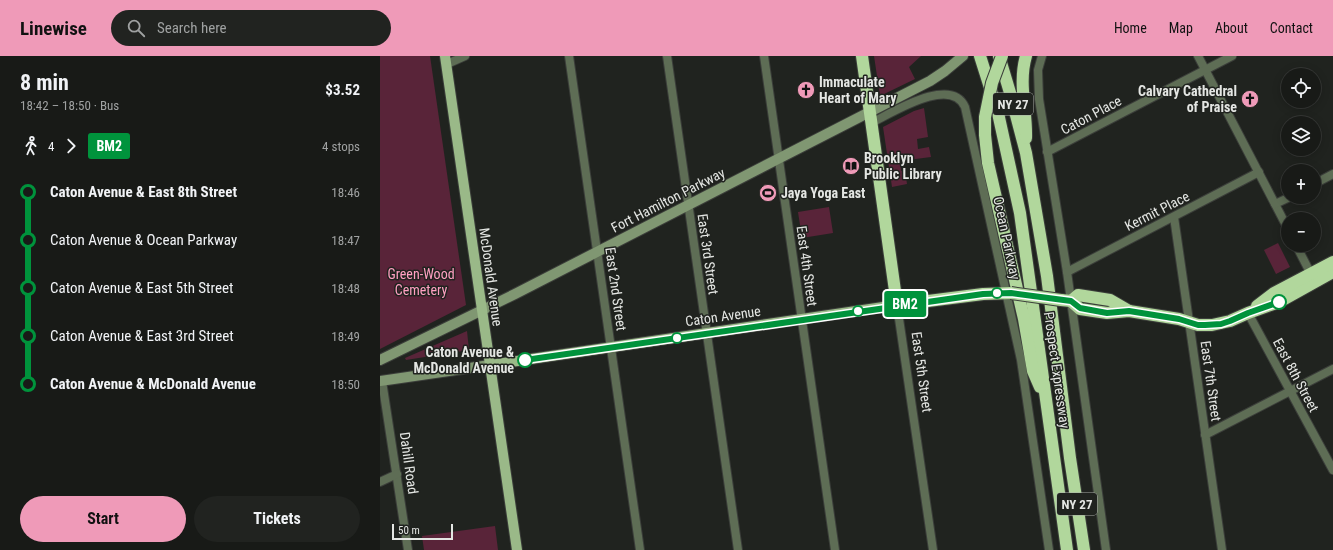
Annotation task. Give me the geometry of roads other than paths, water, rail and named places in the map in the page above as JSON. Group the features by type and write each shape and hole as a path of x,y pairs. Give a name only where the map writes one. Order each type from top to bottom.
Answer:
{"highway":[{"name":"East 5th Street","path":"862,56 872,117 897,305"},
{"name":"Prospect Expressway","path":"980,56 998,113 1020,213 1066,550"},
{"name":"Prospect Expressway","path":"999,56 1026,153 1047,276 1070,458 1084,550"},
{"path":"1002,56 992,84 985,117 986,150 996,200 1024,319 1033,371 1046,399"},
{"path":"1026,56 1022,78 1026,120 1026,153"},
{"name":"Caton Avenue","path":"897,305 983,294 1008,293 1066,301 1078,295 1110,300 1129,311 1205,325 1221,324 1279,302 1333,262"},
{"name":"Caton Avenue","path":"1313,278 1333,272"},
{"path":"1059,550 1057,535 1062,518"}],"main road":[{"name":"Fort Hamilton Parkway","path":"380,360 688,206 779,158 872,117 945,71 962,57"},
{"name":"McDonald Avenue","path":"446,60 517,550"},
{"name":"Caton Avenue","path":"381,381 897,305"}],"street":[{"path":"446,60 465,56"},
{"name":"East 2nd Street","path":"569,56 640,550"},
{"name":"East 3rd Street","path":"667,56 738,550"},
{"name":"East 4th Street","path":"764,56 836,550"},
{"path":"1042,56 1038,70 1038,89 1066,272 1066,301 1106,550"},
{"path":"1198,56 1281,216"},
{"name":"Caton Place","path":"1047,152 1232,56"},
{"name":"Ocean Parkway","path":"872,117 930,96 948,94 956,96 963,102 1008,293 1021,360 1049,550"},
{"name":"Kermit Place","path":"1066,272 1259,172"},
{"path":"1321,180 1333,174"},
{"path":"1275,204 1281,201"},
{"name":"East 7th Street","path":"1174,217 1222,550"},
{"path":"1300,252 1313,278"},
{"name":"East 5th Street","path":"897,305 933,550"},
{"name":"East 8th Street","path":"1248,313 1333,470"},
{"path":"1205,435 1333,369"},
{"name":"Dahill Road","path":"381,381 408,550"},
{"path":"380,482 397,474"}],"place":[{"name":"Immaculate Heart of Mary","path":"806,90"},
{"name":"Calvary Cathedral of Praise","path":"1250,99"},
{"name":"Brooklyn Public Library","path":"851,166"},
{"name":"Jaya Yoga East","path":"768,193"},
{"name":"Caton Avenue & McDonald Avenue","path":"525,360"}],"park label":[{"name":"Green-Wood Cemetery","path":"421,282"}]}
